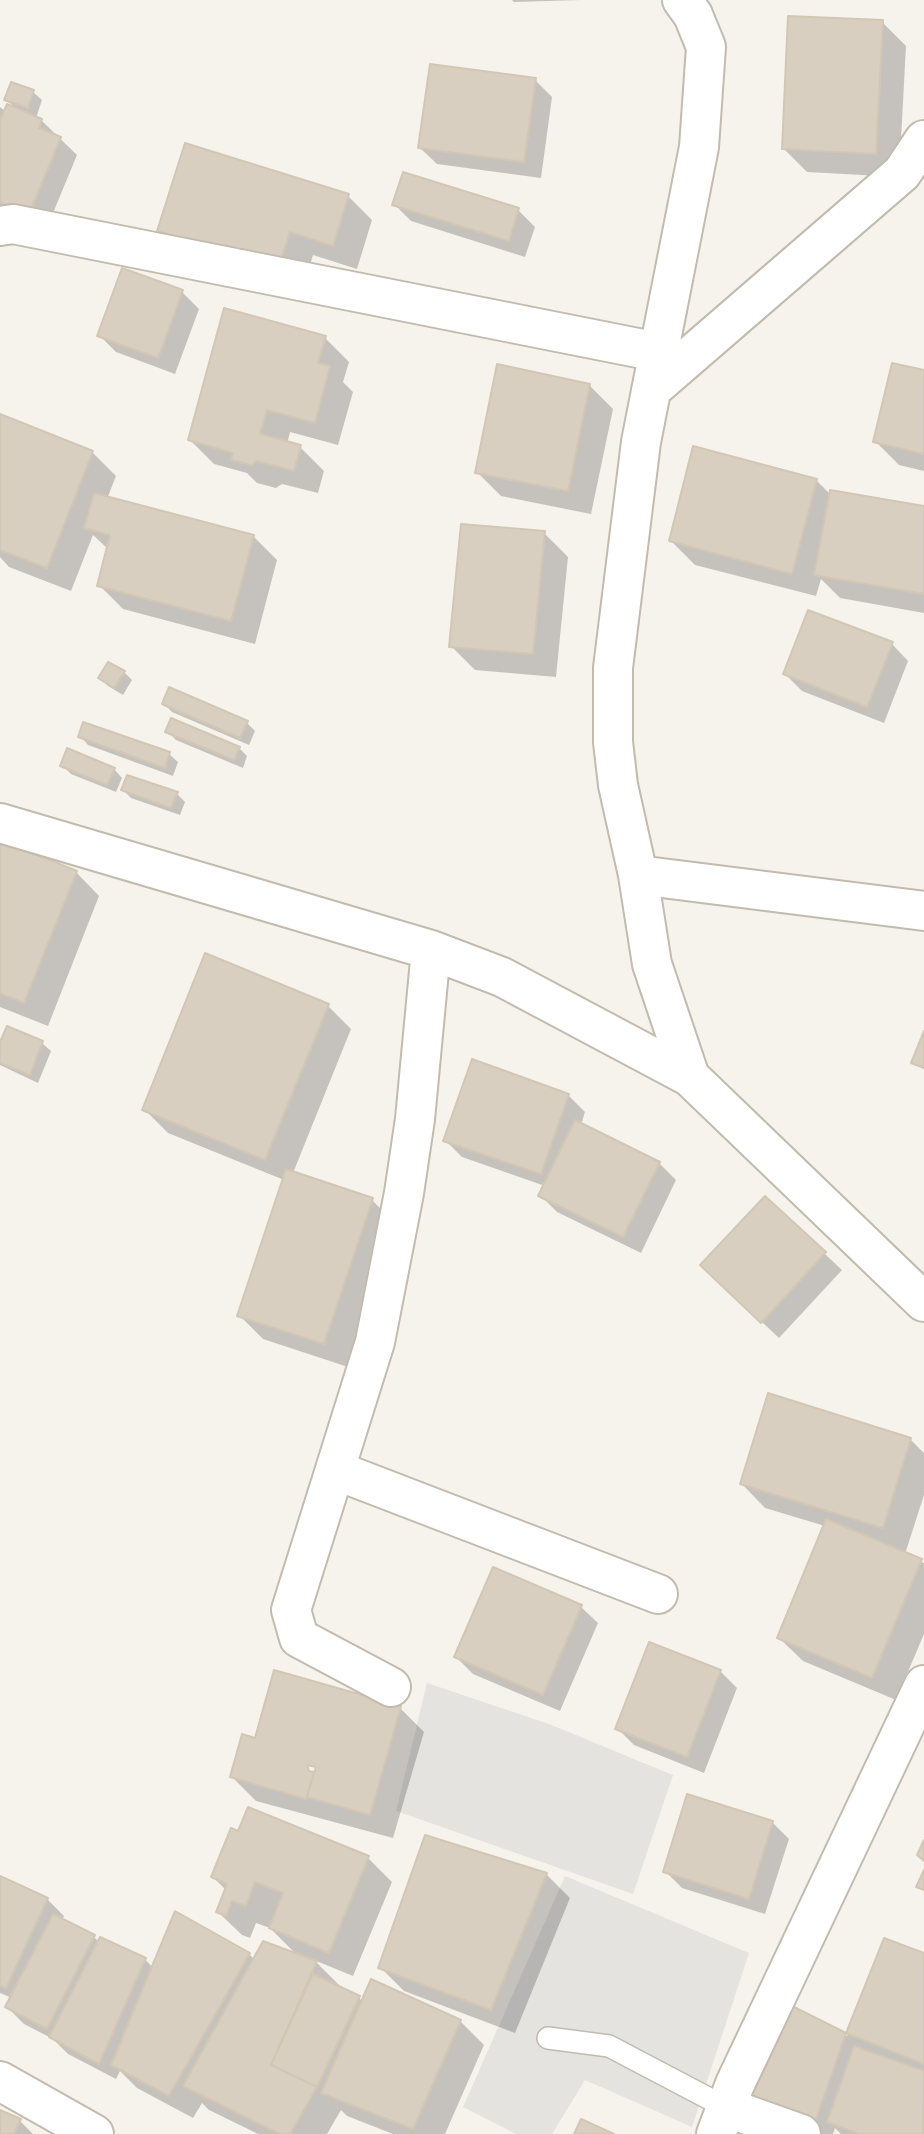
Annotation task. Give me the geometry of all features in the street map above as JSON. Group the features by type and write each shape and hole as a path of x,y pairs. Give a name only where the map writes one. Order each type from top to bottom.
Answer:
{"street":[{"path":"682,0 693,15 706,47 699,147 641,442 613,668 613,741 618,785 638,874 652,964 690,1077"},
{"path":"651,390 913,179 924,140"},
{"path":"0,226 13,224 658,352"},
{"path":"0,823 431,950 502,977 690,1077 924,1302"},
{"path":"638,874 924,911"},
{"path":"391,1687 299,1638 291,1610 375,1342 404,1194 415,1119 431,950"},
{"path":"335,1470 658,1594"},
{"path":"802,2134 721,2120 924,1685"},
{"path":"0,2081 94,2134"}],"lane":[{"path":"548,2038 609,2046 721,2120"}],"shaded area":[{"path":"427,1683 549,1724 673,1775 633,1894 396,1811"},
{"path":"565,1876 749,1953 692,2127 585,2080 552,2134 516,2134 463,2107"}],"building":[{"path":"788,16 883,20 876,154 782,149"},
{"path":"430,64 536,78 524,162 418,148"},
{"path":"11,82 34,90 28,108 4,100"},
{"path":"7,104 42,119 39,128 61,137 29,214 0,202 0,120"},
{"path":"185,143 349,194 333,246 290,232 278,269 157,231"},
{"path":"403,172 519,208 509,241 392,205"},
{"path":"122,268 183,290 158,358 97,336"},
{"path":"224,308 326,336 318,363 330,366 315,423 267,410 260,434 301,445 294,471 257,461 252,465 231,460 233,453 188,440"},
{"path":"892,363 924,370 924,454 873,442"},
{"path":"497,364 590,384 568,491 475,473"},
{"path":"0,414 93,451 47,568 0,550"},
{"path":"693,446 817,479 792,574 669,541"},
{"path":"830,490 924,506 924,594 814,575"},
{"path":"94,493 254,535 231,621 97,586 110,535 84,528"},
{"path":"461,524 545,531 533,654 449,647"},
{"path":"808,610 893,642 867,707 783,674"},
{"path":"108,662 125,671 114,688 98,678"},
{"path":"169,687 248,721 240,738 162,704"},
{"path":"171,718 240,747 234,760 165,732"},
{"path":"83,722 170,752 165,768 78,737"},
{"path":"67,748 115,768 107,785 60,766"},
{"path":"127,775 178,792 171,808 121,790"},
{"path":"0,840 77,871 24,1003 0,993"},
{"path":"205,953 329,1004 265,1160 142,1110"},
{"path":"7,1026 43,1041 30,1075 0,1063 0,1042"},
{"path":"924,1031 924,1068 911,1063"},
{"path":"472,1059 569,1094 541,1174 443,1141"},
{"path":"575,1120 660,1162 623,1237 538,1196"},
{"path":"286,1169 373,1198 324,1344 237,1316"},
{"path":"765,1196 826,1252 761,1323 700,1265"},
{"path":"768,1393 911,1438 883,1528 740,1484"},
{"path":"826,1519 922,1559 872,1678 777,1638"},
{"path":"493,1567 582,1605 543,1695 454,1657"},
{"path":"649,1642 721,1670 687,1757 615,1729"},
{"path":"274,1670 401,1706 370,1815 307,1797 316,1767 307,1765 309,1771 314,1772 306,1799 230,1777 242,1734 255,1738"},
{"path":"687,1794 773,1821 749,1899 663,1872"},
{"path":"248,1807 369,1856 329,1953 269,1928 283,1893 255,1882 246,1906 232,1901 226,1916 216,1912 227,1884 211,1877 231,1828 238,1831"},
{"path":"425,1835 547,1873 491,2010 378,1968"},
{"path":"924,1840 924,1861 917,1855"},
{"path":"924,1870 924,1890 916,1887"},
{"path":"0,1876 48,1898 6,1988 0,1985"},
{"path":"175,1911 250,1953 169,2096 111,2065"},
{"path":"53,1914 95,1935 47,2029 5,2007"},
{"path":"100,1937 146,1958 99,2064 49,2037"},
{"path":"884,1938 924,1953 924,2064 846,2033"},
{"path":"263,1941 317,1961 271,2065 317,2087 290,2134 280,2134 183,2086"},
{"path":"313,1974 360,1996 317,2087 271,2065"},
{"path":"371,1979 461,2020 413,2129 321,2093"},
{"path":"786,2003 846,2033 815,2122 750,2098"},
{"path":"854,2046 924,2071 923,2134 859,2134 827,2122"},
{"path":"0,2110 21,2119 14,2134 0,2134"},
{"path":"581,2119 614,2134 574,2134"}]}
